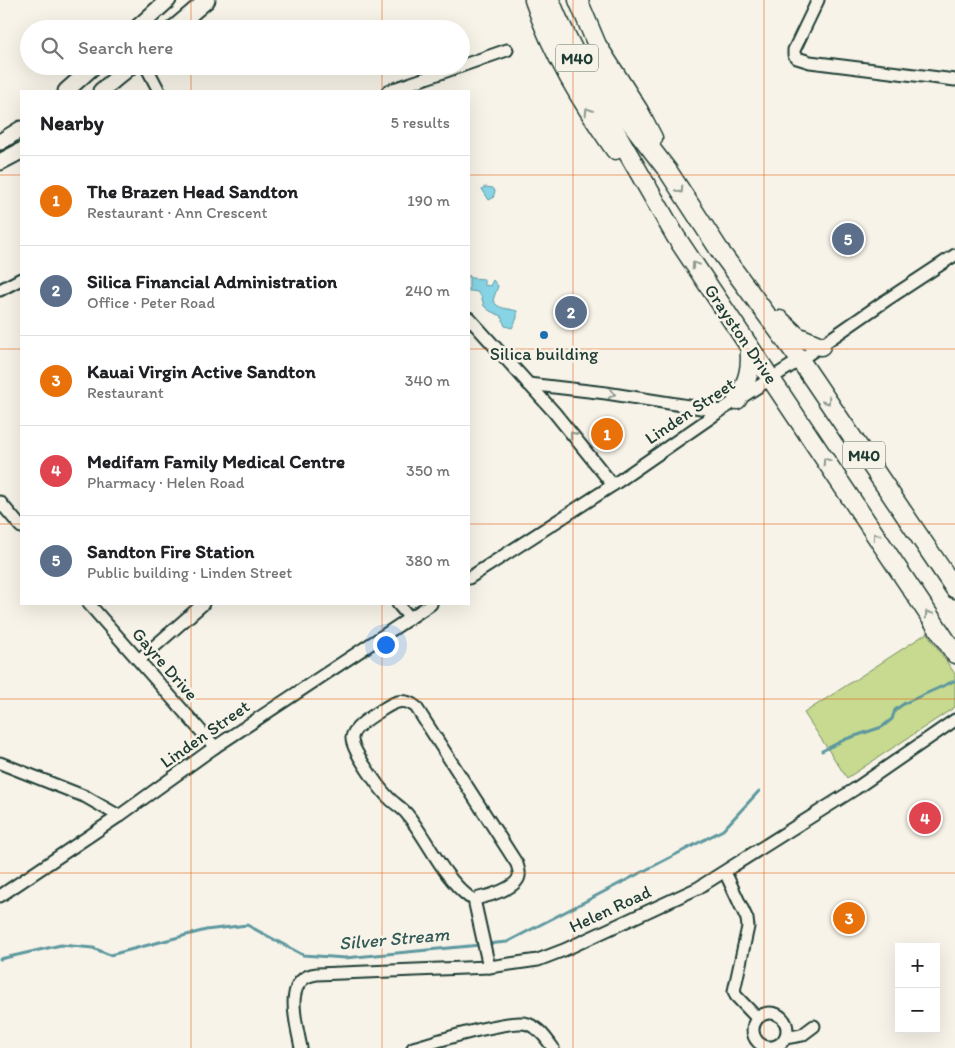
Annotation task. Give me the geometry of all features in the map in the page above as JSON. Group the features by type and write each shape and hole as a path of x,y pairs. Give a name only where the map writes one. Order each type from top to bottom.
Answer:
{"main road":[{"path":"146,20 168,0"},
{"path":"184,20 207,0"},
{"path":"534,0 542,24 582,101 676,236"},
{"name":"Grayston Drive","path":"550,0 569,42 613,111 668,171 722,254 800,360 955,589"},
{"name":"Grayston Drive","path":"561,0 603,86 613,111 676,236 955,654"},
{"path":"578,0 598,45 616,78 652,135 668,171"},
{"path":"67,90 84,75"},
{"path":"102,90 120,75"},
{"path":"0,142 20,129"},
{"path":"0,162 20,152"},
{"path":"722,254 757,290 784,325 797,336 821,346"},
{"path":"737,400 750,374 749,345"}],"street":[{"path":"818,0 794,50 794,55 797,58 810,62 955,80"},
{"path":"470,63 507,50"},
{"path":"145,75 153,80"},
{"path":"150,75 158,90"},
{"path":"391,90 435,75"},
{"name":"Linden Street","path":"470,577 613,485 720,411 800,360 955,255"},
{"path":"0,290 20,280"},
{"path":"470,319 554,412 613,485"},
{"path":"528,384 606,393 720,411"},
{"path":"554,412 557,396 564,388"},
{"path":"0,502 20,526"},
{"name":"Gayre Drive","path":"90,605 215,747"},
{"path":"139,660 202,605"},
{"path":"399,605 410,618"},
{"name":"Linden Street","path":"0,896 119,816 215,747 430,605"},
{"path":"474,900 490,896 517,881 519,874 517,864 416,707 406,701 399,701 388,706 357,728 352,735 352,744 356,753 389,798 407,814 453,881 474,900 489,967"},
{"name":"Helen Road","path":"301,1048 293,1006 297,988 307,976 317,974 489,967 538,960 564,950 698,888 856,789 955,720"},
{"path":"0,763 86,797 119,816"},
{"path":"724,872 747,919 748,927 734,991 736,996 757,1018"},
{"path":"785,1038 786,1024 780,1016 770,1013 757,1018 752,1029 753,1036 762,1046 769,1048 776,1046 785,1038 802,1035 814,1026"},
{"path":"413,1048 479,1030 519,1023 538,1029 553,1048"}],"green space":[{"path":"927,633 955,674 955,707 847,778 804,713"}],"water":[{"path":"485,187 493,188 495,191 493,198 489,200 482,189"},
{"path":"470,276 484,279 484,285 490,286 493,280 498,286 493,300 495,303 500,307 517,311 517,318 512,328 505,326 501,316 484,306 481,296 476,292 470,291"}],"waterway":[{"name":"Silver Stream","path":"822,751 846,739 882,727 892,719 895,710 905,703 954,681"},
{"name":"Silver Stream","path":"487,944 507,942 723,830 759,791"},
{"name":"Silver Stream","path":"0,959 61,945 93,948 110,955 206,930 247,925 303,955 345,958 480,945"}],"place":[{"name":"Sandton Fire Station","path":"848,239"},
{"name":"Silica Financial Administration","path":"571,312"},
{"name":"Silica building","path":"544,335"},
{"name":"The Brazen Head Sandton","path":"607,434"},
{"name":"Medifam Family Medical Centre","path":"925,818"},
{"name":"Kauai Virgin Active Sandton","path":"849,918"}]}
